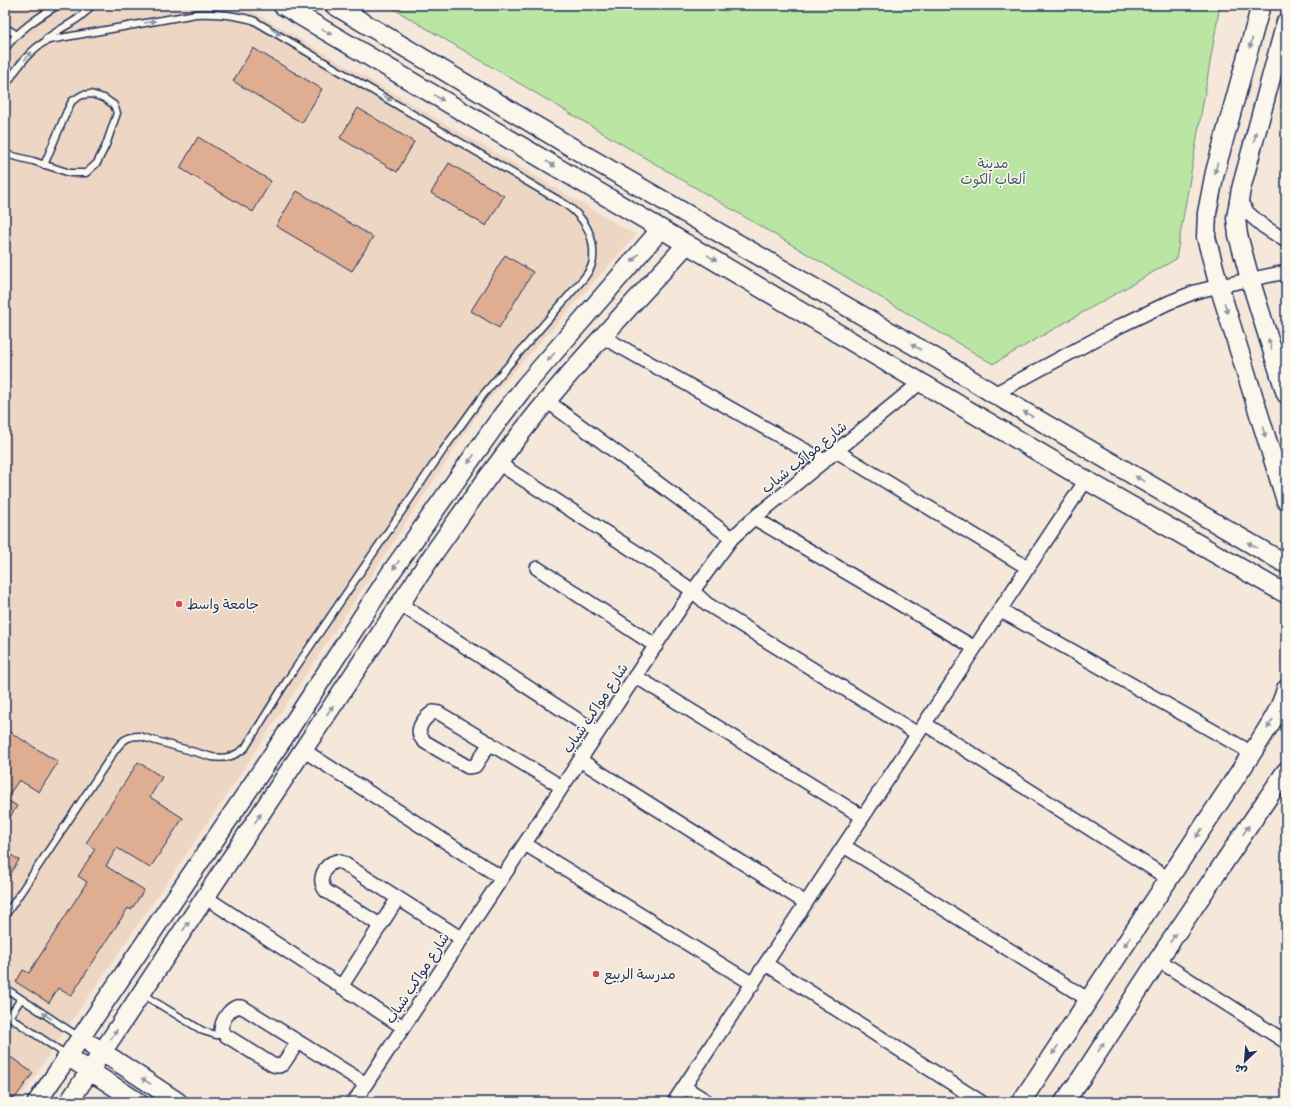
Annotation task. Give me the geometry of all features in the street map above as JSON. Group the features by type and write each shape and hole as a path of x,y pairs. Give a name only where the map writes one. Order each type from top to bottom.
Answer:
{"street":[{"path":"282,5 1086,480 1286,594"},
{"path":"334,5 583,154 939,360 994,394 1284,563"},
{"path":"1261,5 1215,172 1207,213 1206,237 1218,286 1286,501"},
{"path":"1286,22 1239,200 1236,218 1237,228 1250,279 1286,394"},
{"path":"1239,200 1248,213 1263,226 1286,241"},
{"path":"37,1102 283,739 392,571 501,416 661,229"},
{"path":"69,1102 436,550 524,428 603,337 687,244"},
{"path":"994,394 1140,316 1189,295 1218,286 1286,272"},
{"path":"603,337 824,461"},
{"name":"شارع مواكب شباب","path":"354,1102 598,732 693,591 732,538 754,518 921,382"},
{"path":"547,401 732,538"},
{"path":"836,451 1028,568"},
{"path":"498,464 656,565 693,591 707,604 921,729 1169,879"},
{"path":"674,1102 1086,480"},
{"path":"754,518 975,648"},
{"path":"537,568 656,646"},
{"path":"400,604 598,732"},
{"path":"1000,610 1252,752"},
{"path":"636,676 863,817"},
{"path":"1021,1102 1271,723 1280,706 1286,689"},
{"path":"490,743 475,766 468,767 425,742 419,735 419,730 427,717 432,712 436,712 490,743 562,787"},
{"path":"303,750 502,878"},
{"path":"580,760 806,903"},
{"path":"1064,1102 1286,771"},
{"path":"525,844 753,984"},
{"path":"844,846 1089,1000"},
{"path":"380,925 326,891 321,881 327,866 337,860 462,939"},
{"path":"205,897 403,1028"},
{"path":"341,987 398,898"},
{"path":"1158,960 1286,1042"},
{"path":"766,964 981,1102"},
{"path":"298,1042 283,1064 275,1066 225,1035 221,1030 223,1022 234,1008 240,1006 366,1084"},
{"path":"80,1037 178,1102"},
{"path":"68,1056 138,1102"},
{"path":"684,1087 708,1102"}],"lane":[{"path":"5,49 18,35 58,5"},
{"path":"5,88 8,81 28,56 48,37 74,22 92,5"},
{"path":"5,916 123,740 133,736 139,736 220,758 235,756 245,748 296,667 444,449 483,395 584,278 592,264 593,258 592,241 584,221 576,212 565,204 253,20 226,14 196,14 49,40 42,43"},
{"path":"5,27 18,35"},
{"path":"5,154 70,173 86,173 97,163 106,145 117,114 114,105 104,98 91,94 82,95 72,101 44,165"},
{"path":"5,988 80,1037"},
{"path":"141,994 203,1030 216,1035 225,1035"},
{"path":"21,999 7,1016 68,1056"}],"shaded area":[{"name":"جامعة واسط","path":"5,5 242,5 636,235 483,406 222,802 18,1102 5,1102"}],"green space":[{"name":"مدينة ألعاب الكوت","path":"387,5 1220,5 1176,259 993,364"}],"building":[{"path":"253,48 322,89 302,123 233,81"},
{"path":"358,108 414,142 397,172 340,138"},
{"path":"198,137 271,181 253,212 180,168"},
{"path":"449,163 504,196 486,226 431,193"},
{"path":"297,191 373,237 352,271 276,226"},
{"path":"505,255 533,272 499,328 471,311"},
{"path":"5,729 58,762 39,792 19,780 6,799 17,806 5,825"},
{"path":"138,762 162,777 150,797 183,818 150,868 117,848 106,866 144,890 131,910 128,908 71,996 58,988 49,1003 16,982 23,970 29,973 87,882 78,876 95,849 86,843"},
{"path":"5,851 19,860 5,882"},
{"path":"5,1053 33,1073 12,1102 5,1102"}],"place":[{"name":"جامعة واسط","path":"179,604"},
{"name":"مدرسة الربيع","path":"596,974"}]}
